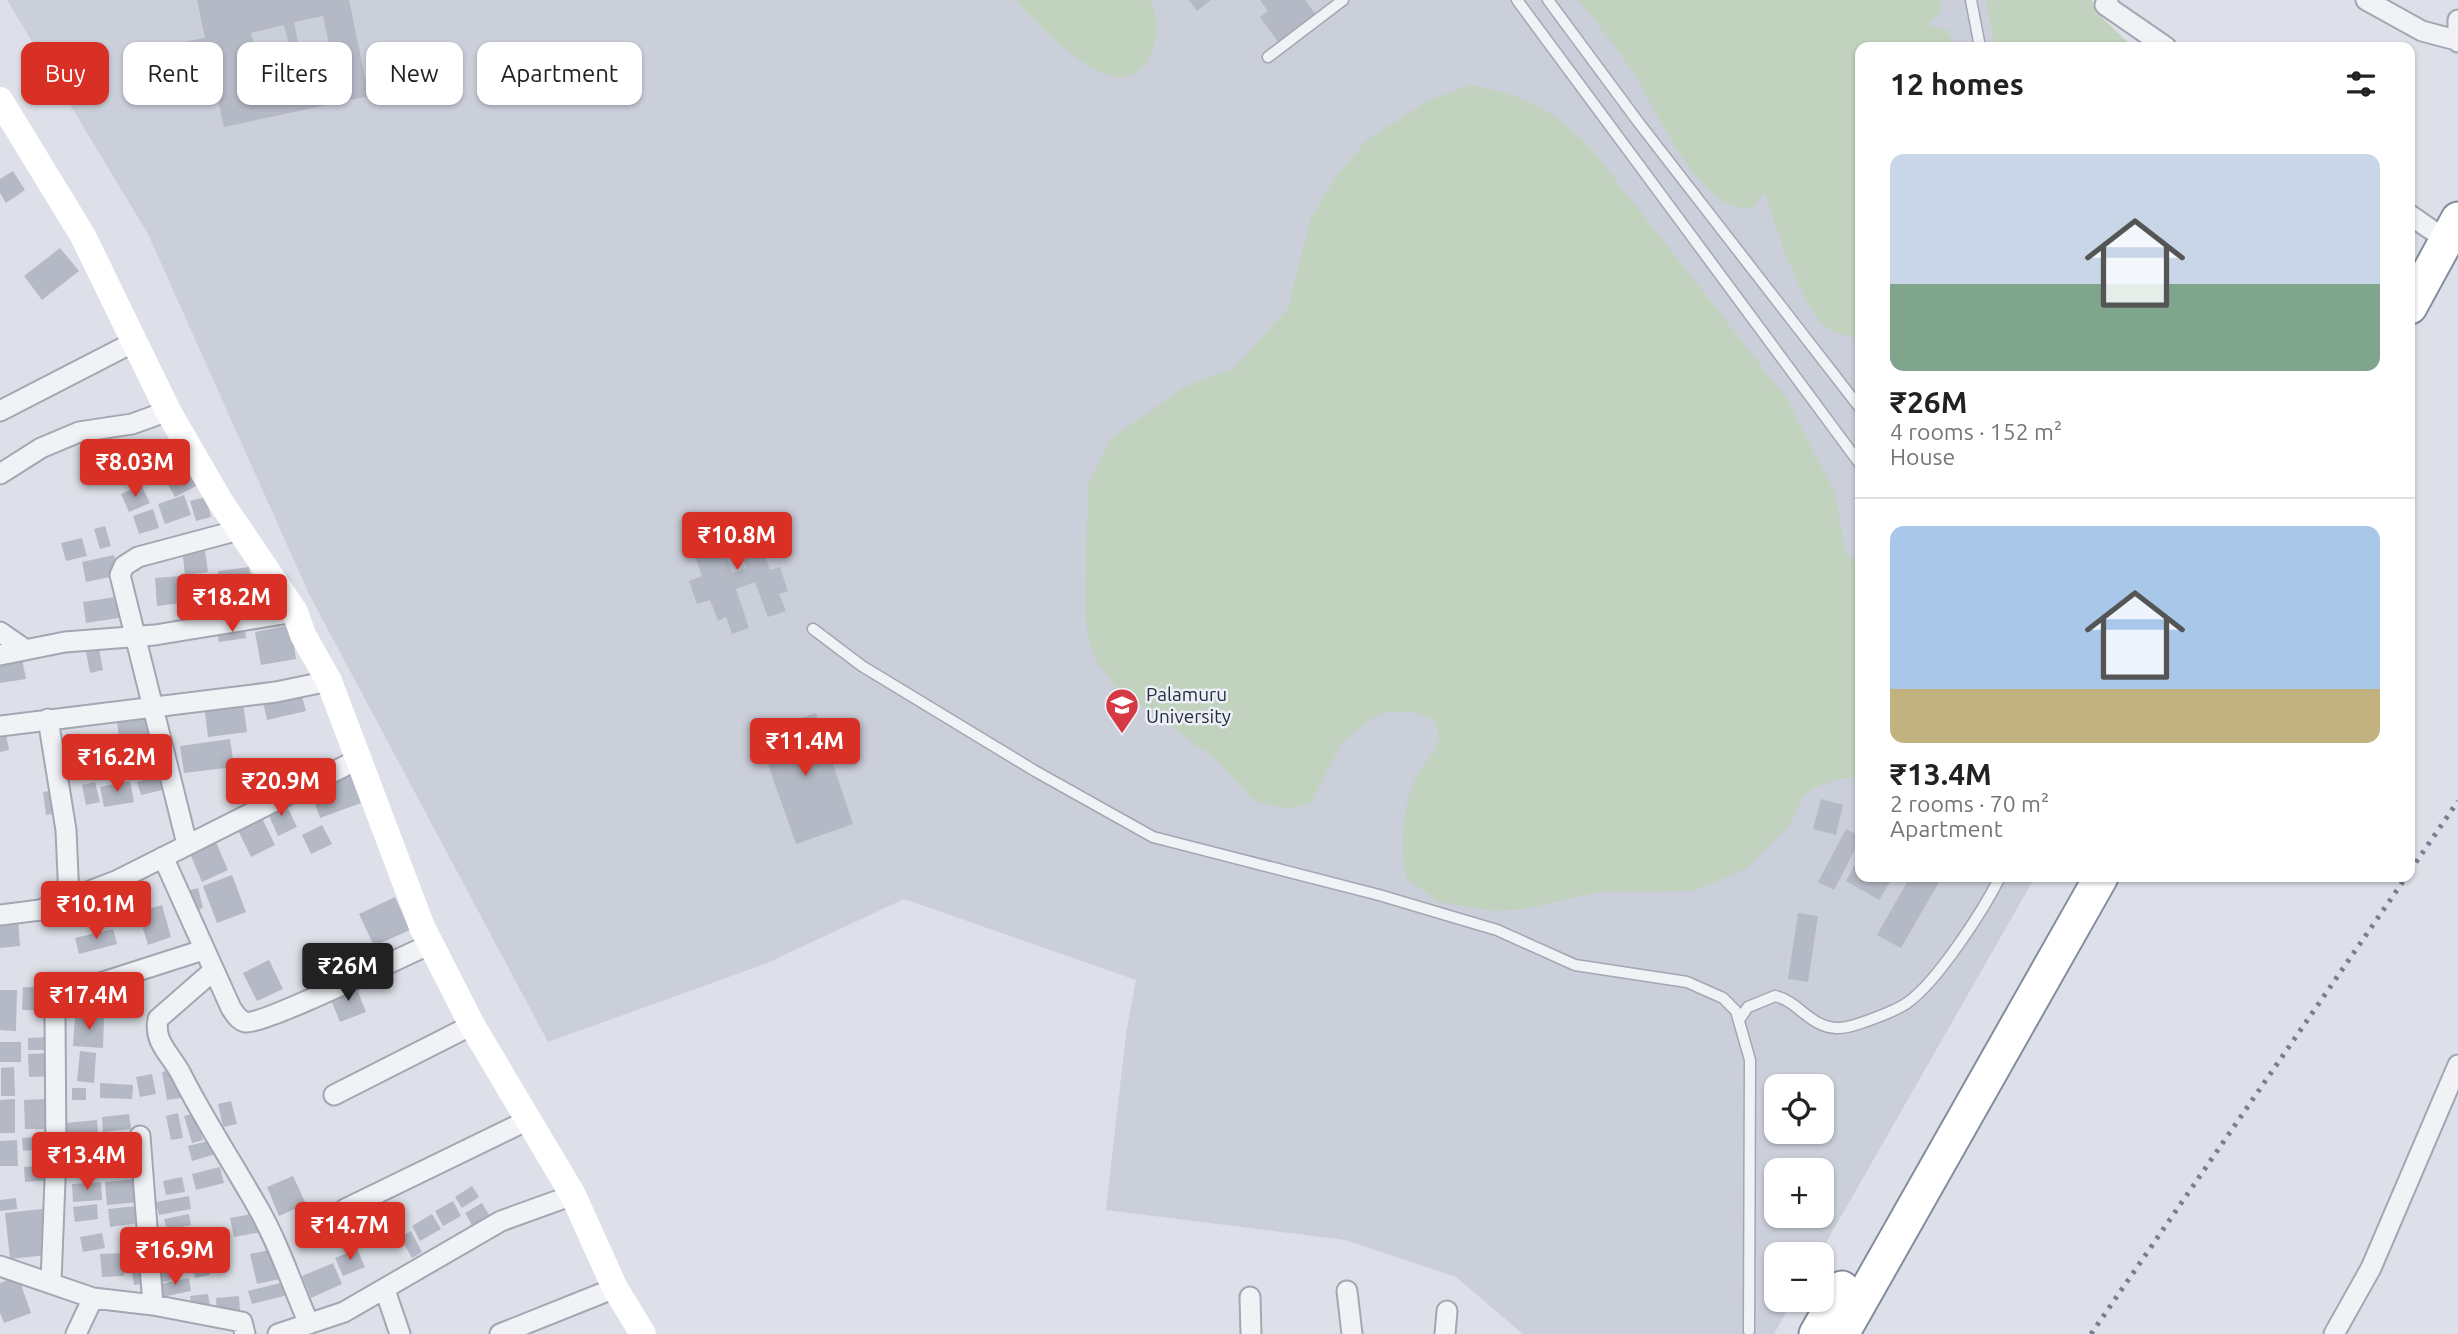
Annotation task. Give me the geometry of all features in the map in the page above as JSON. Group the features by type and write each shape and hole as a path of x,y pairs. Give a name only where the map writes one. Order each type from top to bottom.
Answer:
{"highway":[{"path":"2415,298 2452,230"},
{"path":"1815,1334 2071,882"},
{"path":"1842,1334 2098,882"}],"street":[{"path":"2108,0 2105,5 2159,42"},
{"path":"2366,0 2422,31 2457,41 2458,20"},
{"path":"0,100 83,236 168,411 239,530 295,612 303,635 328,681 431,944 472,1025 573,1195 615,1288 643,1334"},
{"path":"2415,217 2452,230"},
{"path":"1,410 135,341"},
{"path":"0,474 41,448 79,432 132,424 168,411"},
{"path":"187,844 120,575 124,566 138,557 239,530"},
{"path":"0,655 65,642 137,637 295,612"},
{"path":"0,632 26,650"},
{"path":"0,726 276,692 328,681"},
{"path":"48,719 66,830 69,899"},
{"path":"0,915 40,910 116,881 359,759"},
{"path":"163,857 231,1008 240,1020 248,1023 284,1010 431,944"},
{"path":"51,1282 56,1155 55,1017 58,1003 72,992 203,950"},
{"path":"213,971 166,1009 158,1019 158,1037 258,1207 309,1324"},
{"path":"334,1095 472,1025"},
{"path":"2334,1334 2371,1268 2458,1065"},
{"path":"345,1209 528,1120"},
{"path":"140,1136 153,1305"},
{"path":"278,1334 344,1312 385,1290 444,1251 501,1221 573,1195"},
{"path":"0,1266 93,1298 153,1305 242,1322 245,1334"},
{"path":"500,1334 615,1288"},
{"path":"385,1290 401,1334"},
{"path":"1348,1291 1352,1334"},
{"path":"1250,1297 1251,1334"},
{"path":"76,1334 93,1298"},
{"path":"1446,1334 1447,1311"}],"lane":[{"path":"1268,57 1343,0"},
{"path":"1517,0 1855,457"},
{"path":"1548,0 1639,123 1855,402"},
{"path":"1971,0 1979,42"},
{"path":"813,629 862,666 1035,771 1153,837 1458,918 1497,930 1575,965 1687,982 1723,998 1736,1011 1750,1060 1749,1331"},
{"path":"1738,1020 1748,1007 1775,996 1788,1002 1806,1018 1836,1028 1857,1024 1906,1003 1931,981 1997,882"}],"shaded area":[{"name":"Palamuru University","path":"7,0 2090,0 2092,21 2122,42 1855,42 1855,882 2032,882 1826,1242 1764,1242 1764,1312 1786,1312 1774,1334 1523,1334 1456,1277 1345,1240 1106,1210 1126,1034 1136,980 904,899 765,964 548,1042 309,594 148,234 70,105 109,105 109,42 32,42"}],"green space":[{"path":"1015,0 1151,0 1156,22 1152,51 1136,73 1119,77 1100,72 1060,45"},
{"path":"1578,0 1939,0 1941,11 1928,25 1948,30 1953,42 1855,42 1855,337 1829,329 1809,305 1782,245 1764,192 1754,207 1734,206 1716,196 1681,156 1641,85"},
{"path":"1986,0 2092,0 2096,12 2128,42 1994,42"},
{"path":"1470,85 1489,89 1538,107 1581,138 1787,399 1835,493 1845,550 1855,562 1855,777 1813,788 1802,798 1788,827 1747,868 1695,891 1599,892 1524,909 1494,911 1439,902 1408,880 1403,845 1405,818 1413,784 1440,737 1433,720 1413,712 1387,712 1372,719 1342,742 1311,802 1294,808 1283,808 1254,801 1214,758 1116,687 1098,663 1088,639 1085,605 1088,485 1112,437 1188,385 1234,368 1288,308 1311,218 1335,178 1366,141 1429,100"}],"building":[{"path":"197,0 349,0 366,82 366,97 352,100 352,42 328,42 323,16 294,22 298,42 288,42 284,25 251,33 253,42 237,42 237,105 327,105 224,127 219,105 223,105 223,42 188,41 205,38"},
{"path":"1189,0 1211,0 1197,11"},
{"path":"1260,0 1305,0 1317,16 1279,43 1260,17 1268,11"},
{"path":"13,171 25,190 6,203 0,193 0,179"},
{"path":"60,248 79,271 42,300 24,276"},
{"path":"104,432 113,445 94,458 85,446"},
{"path":"189,460 202,483 175,497 162,474"},
{"path":"141,485 150,503 129,512 121,494"},
{"path":"184,495 191,515 165,524 158,504"},
{"path":"206,497 211,517 196,521 190,501"},
{"path":"153,509 159,528 139,534 133,516"},
{"path":"750,518 756,534 767,530 774,549 764,553 770,570 780,567 788,591 779,594 786,611 768,617 755,582 736,589 749,628 732,634 726,617 718,621 710,600 697,604 689,581 702,576 695,556 702,553 696,537","holes":["738,544 747,568 732,573 723,549"]},
{"path":"105,526 111,546 100,549 94,529"},
{"path":"82,538 87,556 66,561 61,543"},
{"path":"204,544 208,572 185,575 182,547"},
{"path":"114,555 119,575 86,582 82,562"},
{"path":"249,567 252,588 221,592 218,571"},
{"path":"180,576 182,603 157,606 155,578"},
{"path":"213,576 217,599 189,603 185,580"},
{"path":"122,596 125,617 86,623 83,602"},
{"path":"291,625 296,659 261,665 255,632"},
{"path":"245,626 246,638 219,642 217,630"},
{"path":"99,649 103,670 90,673 86,652"},
{"path":"21,654 26,679 0,683 0,658"},
{"path":"301,693 306,711 267,720 263,702"},
{"path":"243,702 247,732 208,737 204,706"},
{"path":"816,713 853,824 796,844 757,733"},
{"path":"152,718 156,743 121,749 117,723"},
{"path":"5,729 9,750 0,752 0,730"},
{"path":"230,739 234,767 184,773 180,746"},
{"path":"350,772 361,803 320,818 309,787"},
{"path":"167,774 171,788 141,795 137,782"},
{"path":"130,781 134,802 104,807 100,787"},
{"path":"95,782 100,802 86,805 82,785"},
{"path":"56,790 59,813 46,815 43,792"},
{"path":"1821,799 1843,805 1836,835 1813,829"},
{"path":"284,800 297,827 278,836 266,809"},
{"path":"260,814 275,845 251,857 236,826"},
{"path":"322,825 332,844 311,854 302,835"},
{"path":"1846,829 1855,834 1855,850 1834,890 1818,882"},
{"path":"215,840 228,870 202,882 189,851"},
{"path":"1855,864 1855,882 1890,882 1879,900 1846,881"},
{"path":"232,875 246,912 217,923 203,886"},
{"path":"120,881 131,910 119,914 109,886"},
{"path":"1907,882 1939,882 1901,948 1877,935"},
{"path":"198,888 203,908 188,912 183,892"},
{"path":"395,897 410,930 374,946 359,914"},
{"path":"162,905 171,937 148,945 138,912"},
{"path":"1798,913 1818,916 1808,982 1788,979"},
{"path":"18,917 20,946 0,948 0,918"},
{"path":"113,929 117,944 79,954 75,938"},
{"path":"269,960 283,989 257,1001 243,973"},
{"path":"355,984 366,1012 340,1022 329,995"},
{"path":"23,987 52,988 52,1011 22,1010"},
{"path":"0,990 17,990 16,1031 0,1030"},
{"path":"75,1017 104,1018 103,1048 73,1046"},
{"path":"52,1037 52,1050 28,1050 28,1038"},
{"path":"0,1042 21,1042 21,1062 0,1062"},
{"path":"80,1051 96,1053 94,1083 77,1081"},
{"path":"52,1053 54,1076 29,1077 28,1054"},
{"path":"14,1067 15,1096 1,1096 1,1068"},
{"path":"175,1069 181,1098 167,1100 162,1072"},
{"path":"152,1074 156,1094 140,1097 136,1077"},
{"path":"100,1083 133,1085 132,1099 100,1098"},
{"path":"72,1088 86,1088 86,1100 72,1100"},
{"path":"15,1099 15,1133 0,1133 0,1100"},
{"path":"48,1099 49,1129 25,1129 24,1100"},
{"path":"231,1101 237,1124 223,1127 218,1104"},
{"path":"178,1113 183,1138 171,1140 166,1116"},
{"path":"196,1113 203,1140 192,1143 184,1116"},
{"path":"129,1114 131,1129 103,1132 102,1117"},
{"path":"97,1120 99,1142 68,1145 65,1123"},
{"path":"51,1135 52,1148 23,1151 22,1138"},
{"path":"17,1140 18,1166 0,1166 0,1141"},
{"path":"212,1140 216,1154 192,1161 188,1146"},
{"path":"101,1148 104,1174 71,1178 68,1151"},
{"path":"48,1165 49,1180 25,1182 24,1167"},
{"path":"220,1167 224,1183 196,1190 192,1174"},
{"path":"293,1176 306,1204 279,1216 267,1187"},
{"path":"182,1177 185,1192 166,1195 163,1181"},
{"path":"138,1179 140,1202 107,1205 105,1182"},
{"path":"101,1182 102,1200 73,1202 72,1184"},
{"path":"472,1186 479,1197 462,1208 455,1197"},
{"path":"189,1196 191,1209 159,1215 156,1202"},
{"path":"16,1198 17,1209 0,1211 0,1200"},
{"path":"453,1201 461,1216 443,1226 435,1211"},
{"path":"482,1203 489,1215 472,1225 465,1213"},
{"path":"97,1204 98,1219 75,1222 73,1207"},
{"path":"137,1206 139,1223 110,1227 108,1209"},
{"path":"394,1206 400,1219 379,1230 372,1217"},
{"path":"42,1209 47,1255 10,1259 5,1213"},
{"path":"258,1213 262,1232 234,1237 230,1218"},
{"path":"189,1214 191,1225 167,1230 164,1219"},
{"path":"432,1214 441,1229 420,1241 412,1226"},
{"path":"139,1227 141,1240 127,1242 126,1229"},
{"path":"411,1231 422,1252 412,1258 400,1237"},
{"path":"102,1233 105,1248 83,1252 80,1237"},
{"path":"139,1243 142,1258 129,1260 127,1245"},
{"path":"207,1247 209,1256 183,1263 180,1254"},
{"path":"274,1249 280,1279 257,1284 250,1254"},
{"path":"357,1249 365,1267 343,1276 335,1258"},
{"path":"123,1253 124,1276 102,1277 100,1254"},
{"path":"143,1262 146,1283 134,1285 131,1264"},
{"path":"207,1263 210,1275 195,1278 192,1267"},
{"path":"333,1263 342,1284 311,1298 302,1276"},
{"path":"167,1265 171,1280 160,1283 156,1268"},
{"path":"18,1276 31,1313 4,1323 0,1313 0,1283"},
{"path":"189,1278 191,1291 162,1297 159,1284"},
{"path":"284,1282 288,1295 252,1304 248,1291"},
{"path":"208,1294 210,1306 192,1308 190,1296"},
{"path":"239,1296 240,1311 217,1313 216,1298"}],"railway":[{"path":"2415,864 2458,801"},
{"path":"2091,1334 2403,882"}],"place":[{"name":"Palamuru University","path":"1122,735"}]}
